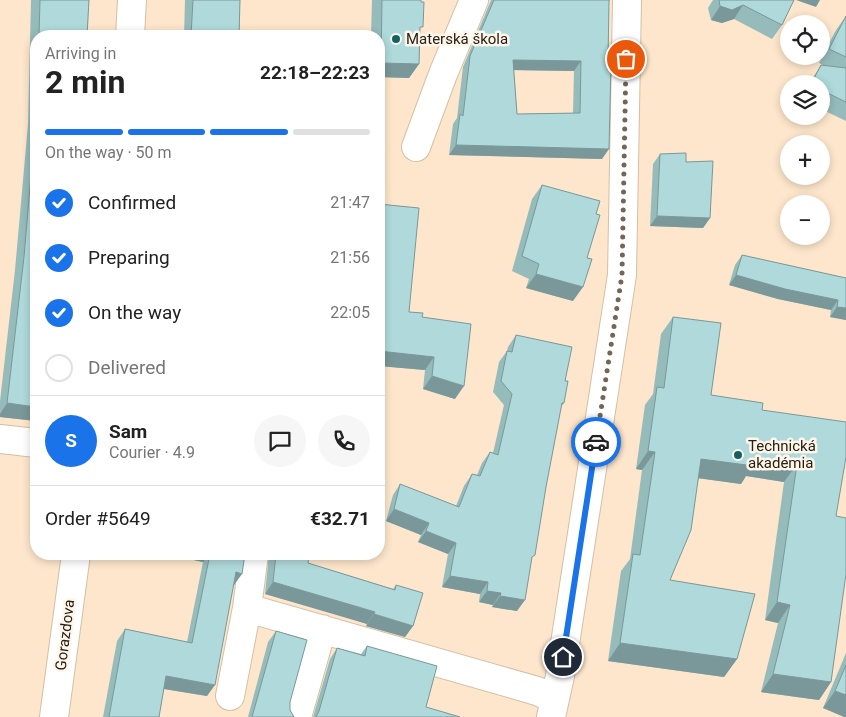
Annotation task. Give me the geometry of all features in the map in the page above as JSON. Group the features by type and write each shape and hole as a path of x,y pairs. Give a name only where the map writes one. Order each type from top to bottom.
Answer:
{"street":[{"path":"130,30 132,0"},
{"path":"416,147 443,74 474,0"},
{"path":"553,708 622,275 627,0"},
{"path":"0,439 30,442"},
{"name":"Gorazdova","path":"54,717 75,560"},
{"path":"230,696 247,608 253,560"},
{"path":"247,608 537,691 553,708"},
{"path":"297,717 322,629"}],"building":[{"path":"40,0 89,0 87,30 39,30"},
{"path":"193,0 240,0 239,30 191,30"},
{"name":"Materská škola","path":"382,0 421,0 421,2 424,2 423,27 420,27 419,64 385,63 385,30 382,30"},
{"path":"494,0 609,0 608,62 611,62 609,149 456,145 460,114 463,116 470,56","holes":["513,60 581,61 580,113 517,114"]},
{"path":"719,0 794,0 787,15 780,15 780,24 743,5 732,10 720,6"},
{"path":"846,16 846,57 830,49"},
{"path":"821,65 846,68 846,102 830,94 830,75 816,75"},
{"path":"686,153 686,162 713,161 710,218 657,216 660,154"},
{"path":"542,185 600,201 596,214 600,215 587,258 592,259 583,287 536,274 539,264 522,256"},
{"path":"30,187 30,406 7,403"},
{"path":"385,205 419,208 409,312 423,313 422,317 471,324 464,386 432,376 434,357 385,352"},
{"path":"742,255 846,278 846,308 837,307 838,300 785,289 736,275"},
{"path":"673,317 721,323 711,395 763,403 762,410 846,422 846,457 836,516 846,518 846,574 831,682 773,674 790,605 777,602 797,464 755,458 754,466 701,459 691,530 670,580 755,594 737,659 620,643 633,554 640,555 655,452 648,451 657,387 664,388"},
{"path":"516,335 572,347 565,381 568,381 564,403 562,403 535,555 532,557 525,600 500,596 501,593 487,591 488,582 450,576 456,543 426,531 429,523 394,509 400,484 459,507 472,474 480,476 490,452 498,455 512,394 501,381 507,351 512,352"},
{"path":"209,560 244,560 242,574 236,572 215,685 166,676 159,717 109,717 125,629 192,643"},
{"path":"275,560 308,560 308,563 395,590 396,585 423,593 413,626 374,614 375,612 273,582"},
{"path":"276,631 307,640 290,702 290,710 294,717 252,717"},
{"path":"367,646 437,666 426,707 460,717 316,717 337,648 365,656"},
{"path":"846,665 846,695 835,691"}],"way so far":[{"path":"596,442 622,275 626,59"}],"place":[{"name":"Materská škola","path":"396,39"},
{"name":"Technická akadémia","path":"738,455"}],"route":[{"path":"563,657 596,442"}]}
